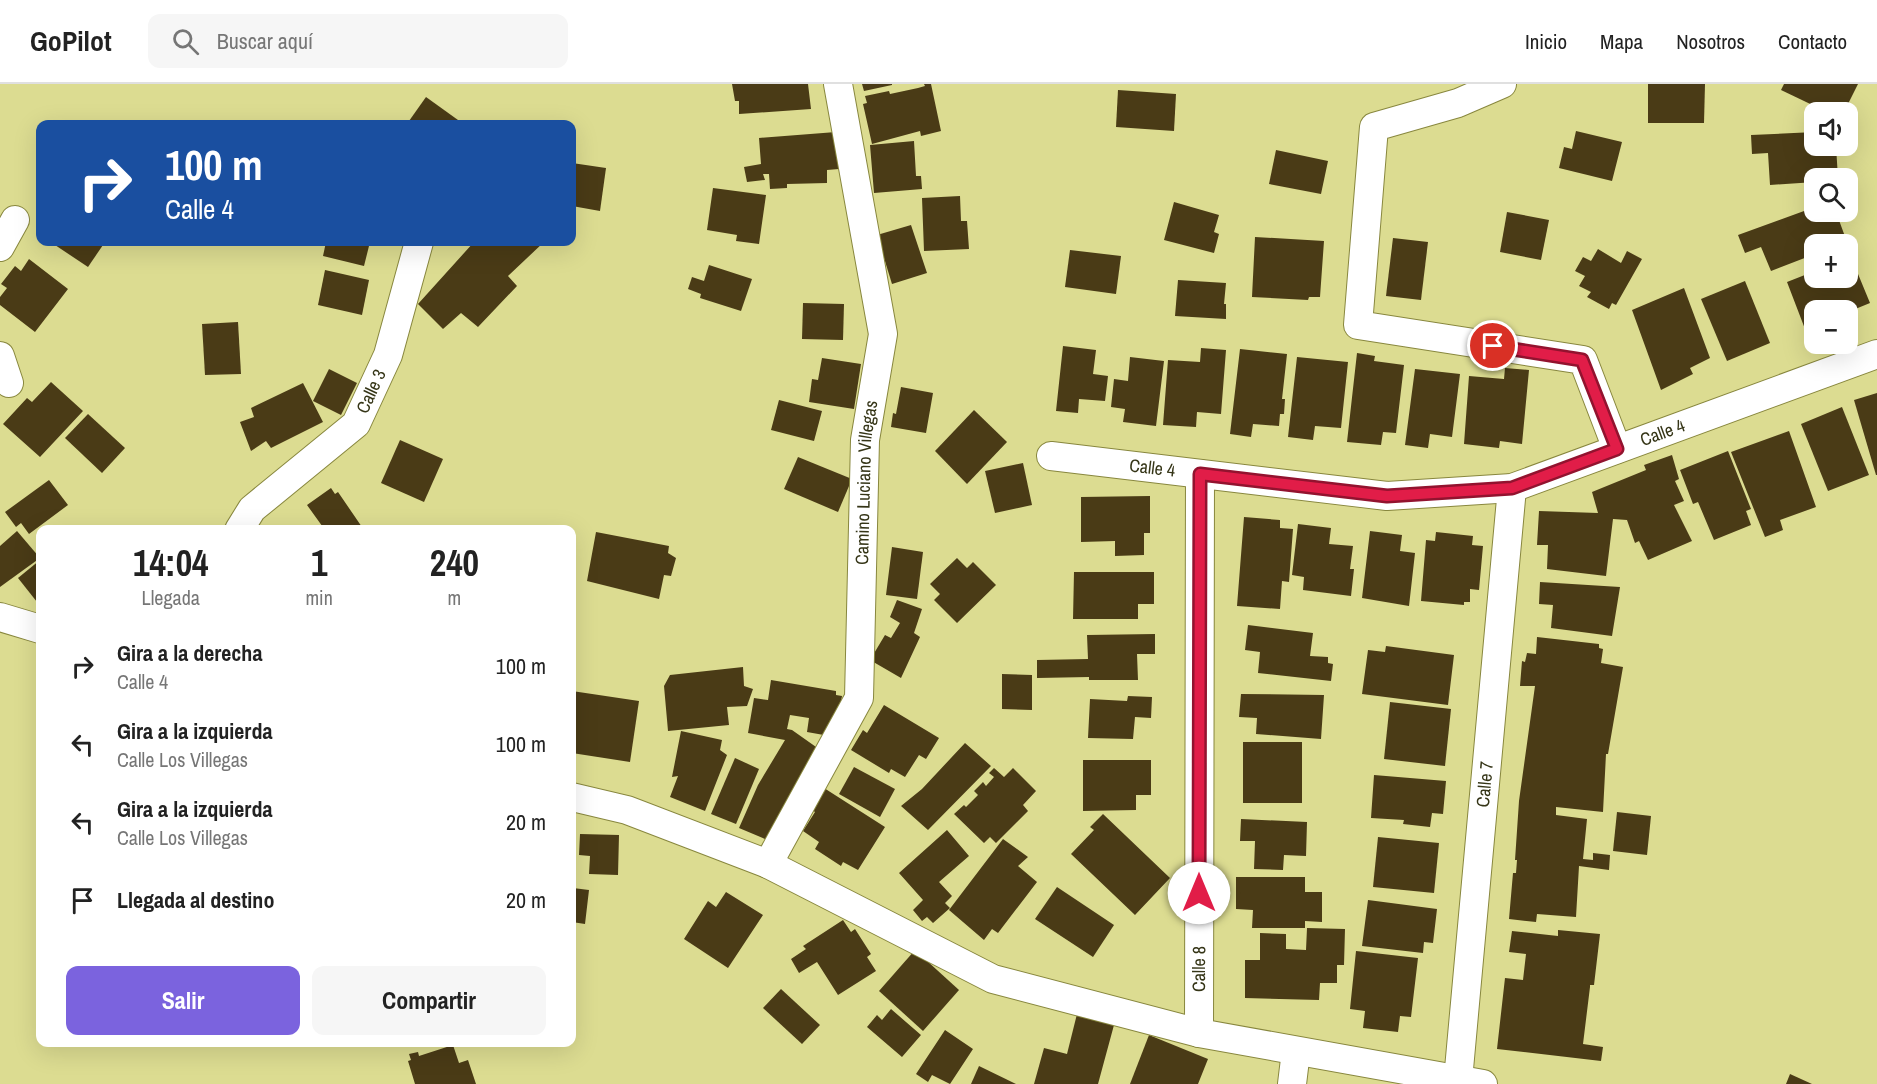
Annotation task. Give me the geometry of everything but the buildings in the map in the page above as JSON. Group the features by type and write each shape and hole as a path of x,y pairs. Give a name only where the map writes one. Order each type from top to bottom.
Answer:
{"street":[{"name":"Camino Luciano Villegas","path":"768,864 859,698 865,440 883,334 838,84"},
{"path":"1502,84 1458,103 1374,127 1358,325 1582,360 1617,449"},
{"path":"0,247 15,220"},
{"name":"Calle 3","path":"242,525 252,509 356,424 388,355 418,246"},
{"name":"Calle 4","path":"1051,456 1387,496 1512,488 1877,354"},
{"path":"0,356 9,383"},
{"name":"Calle 8","path":"1199,1032 1200,474"},
{"name":"Calle 7","path":"1471,1082 1512,488"},
{"path":"0,617 36,627"},
{"path":"576,797 627,810 768,864 993,979 1199,1032 1471,1082"},
{"path":"1292,1084 1296,1051"}],"route":[{"path":"1199,893 1200,474 1387,496 1512,488 1617,449 1582,360 1493,346"}]}
